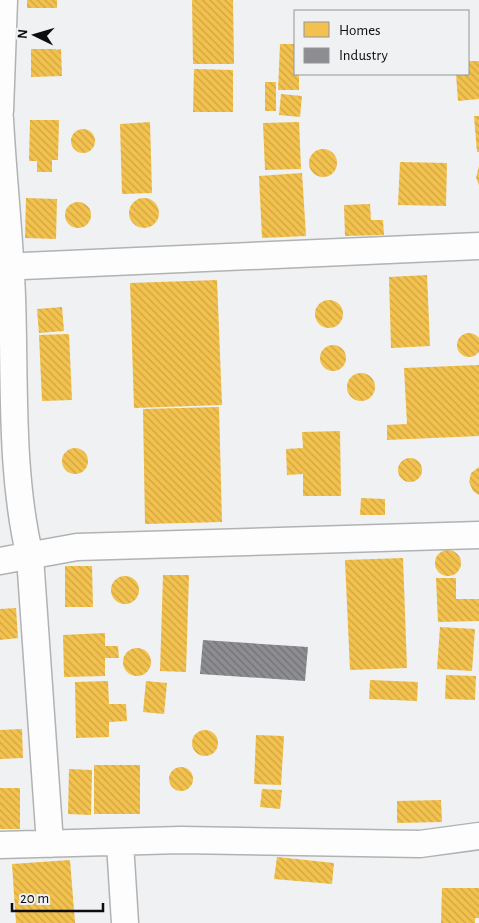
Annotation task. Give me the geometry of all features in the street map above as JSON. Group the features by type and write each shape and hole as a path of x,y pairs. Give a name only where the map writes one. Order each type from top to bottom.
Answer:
{"street":[{"path":"0,111 4,0"},
{"path":"0,119 17,466 24,533 30,557 50,844"},
{"path":"6,267 479,246"},
{"path":"0,561 77,547 479,535"},
{"path":"0,845 181,840 420,844 479,836"},
{"path":"120,843 125,923"}],"building: Homes":[{"path":"27,0 57,0 57,8 27,8"},
{"path":"192,0 233,0 234,64 193,64"},
{"path":"280,44 294,44 294,75 299,75 299,90 278,90"},
{"path":"31,49 61,49 62,76 31,77"},
{"path":"469,61 479,61 479,99 458,101 456,75 469,75"},
{"path":"194,69 233,70 233,112 193,112"},
{"path":"265,82 276,82 276,111 265,111"},
{"path":"281,94 302,96 300,117 279,115"},
{"path":"474,116 479,116 479,152 477,152"},
{"path":"30,120 59,120 58,160 52,160 52,172 37,172 37,161 29,161"},
{"path":"150,122 152,193 122,194 120,124"},
{"path":"299,122 301,169 265,170 263,123"},
{"path":"83,129 88,130 94,136 94,146 88,152 83,153 78,152 72,146 71,141 72,136 78,130"},
{"path":"323,149 333,153 337,163 333,173 323,177 313,173 309,163 313,153"},
{"path":"400,162 447,163 446,206 398,205"},
{"path":"479,166 479,185 476,178"},
{"path":"302,173 306,236 262,238 259,176"},
{"path":"26,198 57,199 56,239 25,238"},
{"path":"144,198 154,203 159,213 154,223 144,228 134,223 129,213 134,203"},
{"path":"78,202 87,206 91,215 87,224 78,228 69,224 65,215 69,206"},
{"path":"370,204 371,220 383,220 384,235 345,236 344,205"},
{"path":"427,275 430,346 391,348 389,277"},
{"path":"217,280 222,405 134,408 130,283"},
{"path":"329,300 339,304 343,314 339,324 329,328 319,324 315,314 319,304"},
{"path":"62,307 64,331 39,333 37,309"},
{"path":"69,334 72,400 42,401 39,335"},
{"path":"464,334 474,334 480,340 480,350 474,356 464,356 458,350 458,340"},
{"path":"333,345 342,349 346,358 342,367 333,371 324,367 320,358 324,349"},
{"path":"479,365 479,436 387,440 387,425 407,424 404,368"},
{"path":"361,373 371,377 375,387 371,397 361,401 351,397 347,387 351,377"},
{"path":"219,407 222,522 145,524 143,409"},
{"path":"340,431 341,496 303,496 303,474 287,475 286,449 303,448 302,432"},
{"path":"75,448 84,452 88,461 84,470 75,474 66,470 62,461 66,452"},
{"path":"410,458 415,459 421,465 421,475 415,481 410,482 405,481 399,475 398,470 399,465 405,459"},
{"path":"479,467 479,495 473,491 469,482 471,473"},
{"path":"361,498 385,499 385,515 360,515"},
{"path":"448,550 457,554 461,563 457,572 448,576 439,572 435,563 439,554"},
{"path":"403,558 407,668 350,670 345,560"},
{"path":"65,566 92,566 93,607 65,607"},
{"path":"163,575 189,575 186,672 160,671"},
{"path":"125,576 135,580 139,590 135,600 125,604 115,600 111,590 115,580"},
{"path":"436,578 456,578 456,599 479,599 479,621 438,622"},
{"path":"16,608 18,638 0,640 0,609"},
{"path":"440,627 475,629 472,671 437,669"},
{"path":"105,633 105,646 118,646 119,658 105,658 105,676 64,677 63,635"},
{"path":"137,648 147,652 151,662 147,672 137,676 127,672 123,662 127,652"},
{"path":"446,675 476,676 475,700 445,699"},
{"path":"370,680 418,682 417,701 369,699"},
{"path":"108,681 109,704 126,704 127,721 109,722 109,737 76,738 75,682"},
{"path":"146,681 167,683 164,714 143,712"},
{"path":"22,729 23,758 0,759 0,730"},
{"path":"205,730 214,734 218,743 214,752 205,756 196,752 192,743 196,734"},
{"path":"256,735 284,736 281,785 254,784"},
{"path":"94,765 140,765 140,814 94,814"},
{"path":"181,767 190,770 193,779 190,788 181,791 172,788 169,779 172,770"},
{"path":"69,769 92,770 91,815 68,814"},
{"path":"0,788 20,788 20,829 0,829"},
{"path":"262,789 282,790 280,809 260,807"},
{"path":"441,800 442,822 397,823 397,801"},
{"path":"277,857 334,863 332,884 274,879"},
{"path":"70,860 75,923 16,923 12,864"},
{"path":"442,888 479,888 479,918 475,918 475,923 441,923"}],"building: Industry":[{"path":"203,640 308,647 305,681 200,674"}]}
